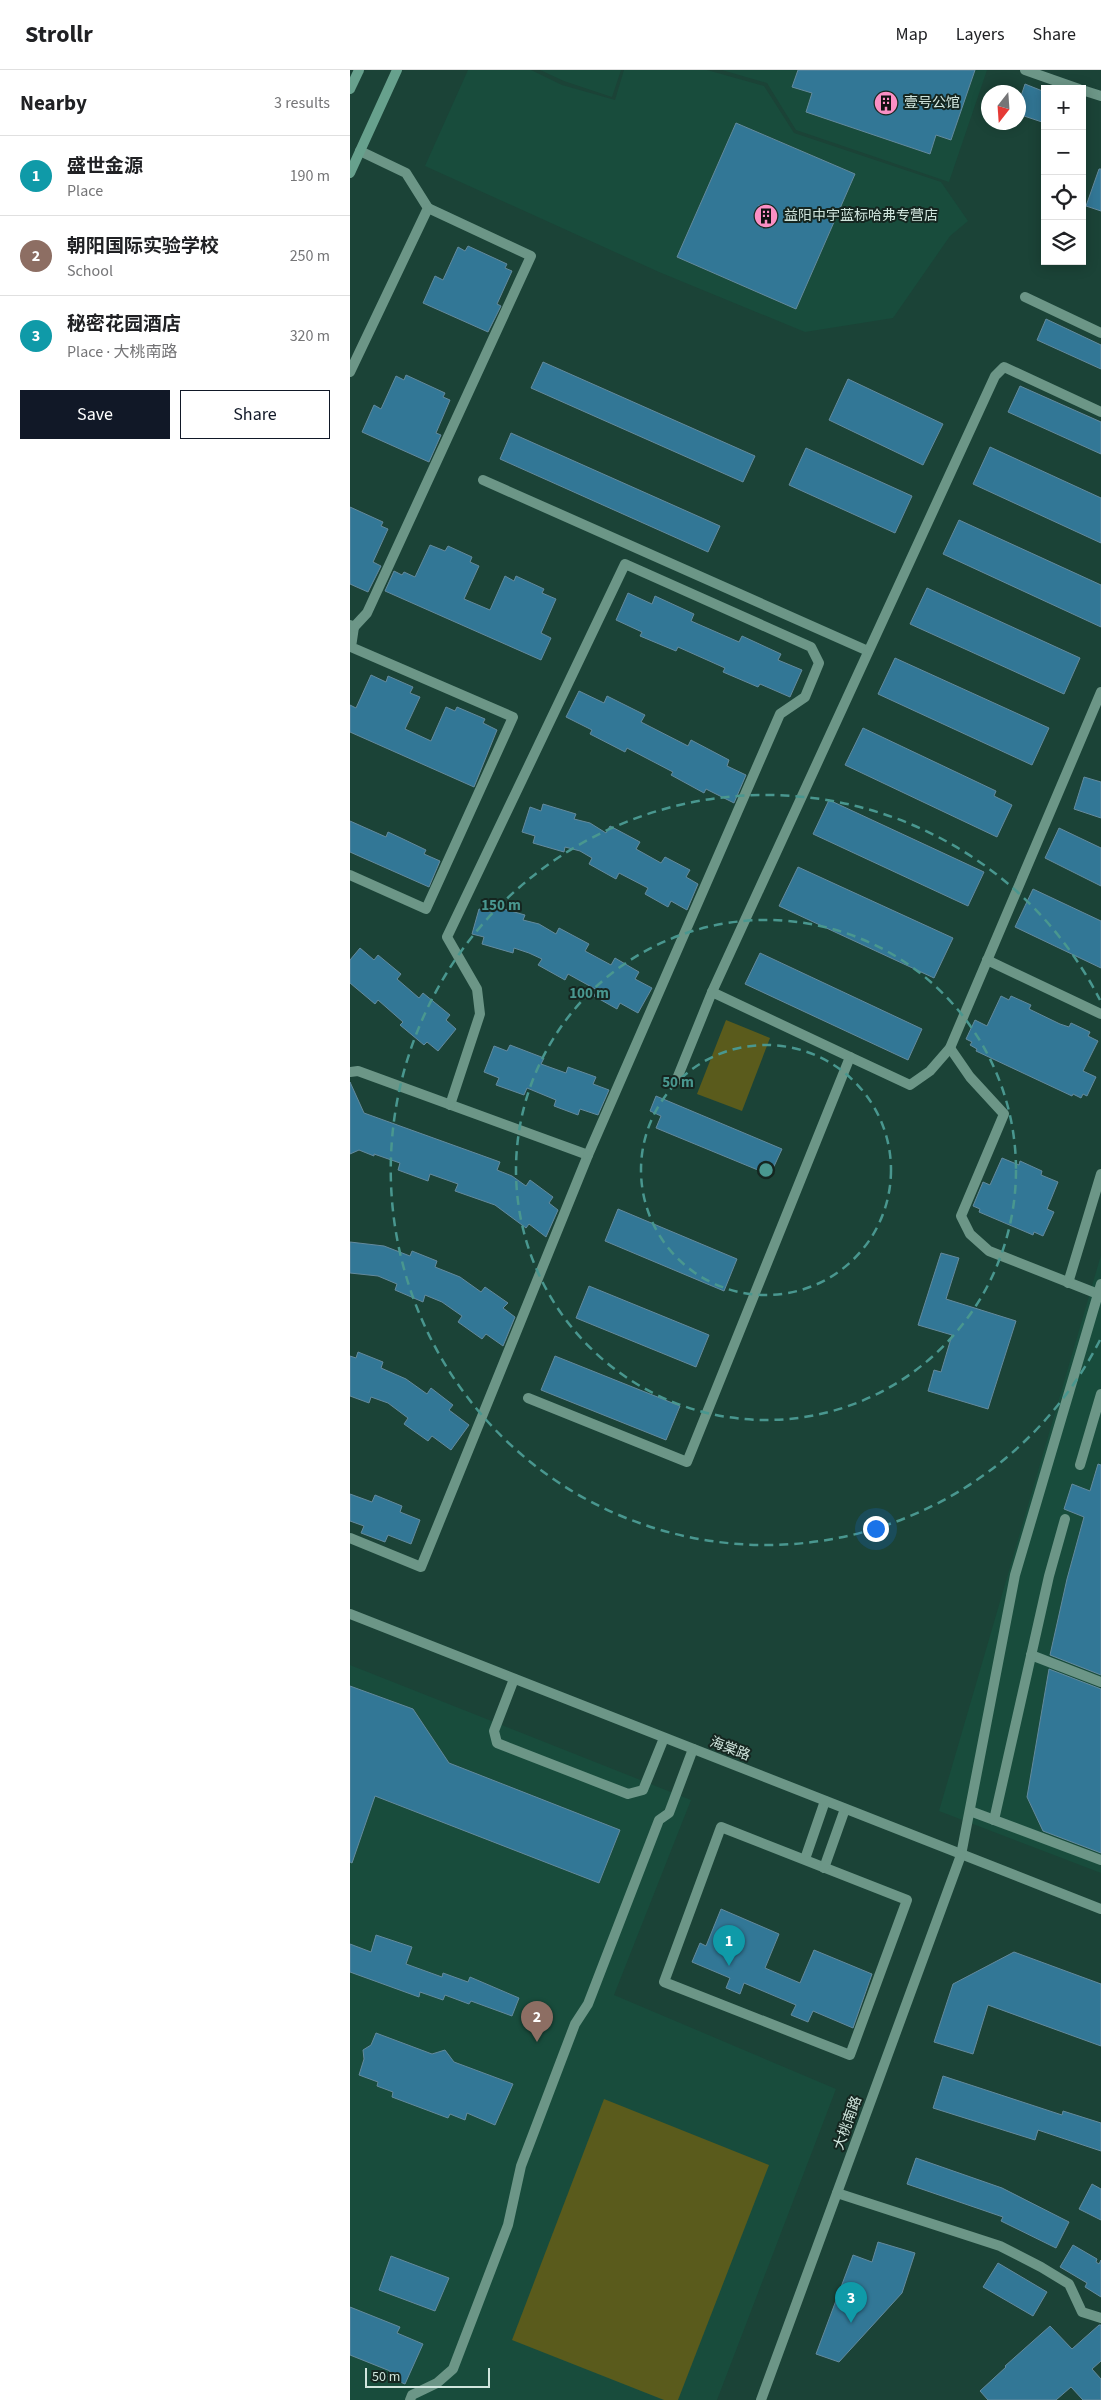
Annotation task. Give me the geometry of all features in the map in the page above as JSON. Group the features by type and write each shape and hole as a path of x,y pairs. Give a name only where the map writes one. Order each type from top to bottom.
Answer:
{"main road":[{"path":"350,89 359,70"},
{"path":"350,173 397,70"}],"street":[{"path":"1026,70 1069,85"},
{"path":"1086,91 1101,96"},
{"path":"350,876 426,909 513,717 351,647 352,626 367,613 532,256 428,208 406,173 360,151"},
{"path":"350,372 428,208"},
{"path":"1025,297 1101,333"},
{"path":"676,1081 712,992 995,376 1004,367 1101,412"},
{"path":"483,480 868,651"},
{"path":"350,1538 421,1568 588,1155 780,714 805,697 819,663 811,647 625,564 448,937 477,989 480,1014 450,1105"},
{"path":"712,992 910,1085 930,1071 950,1048 1101,692"},
{"path":"987,960 1101,1014"},
{"path":"950,1048 970,1077 1004,1114 961,1216 970,1234 989,1251 1068,1282 1100,1289"},
{"path":"528,1398 687,1462 850,1057"},
{"path":"350,1072 358,1072 588,1155"},
{"path":"1068,1282 1101,1174"},
{"name":"大桃南路","path":"761,2400 961,1855 1015,1575 1100,1289"},
{"path":"1080,1466 1101,1394"},
{"path":"994,1820 1031,1654 1065,1519"},
{"name":"海棠路","path":"350,1614 1101,1909"},
{"path":"1031,1654 1101,1682"},
{"path":"514,1678 494,1731 497,1743 628,1794 643,1790 664,1738"},
{"path":"410,2400 412,2395 437,2383 454,2369 508,2225 521,2166 575,2024 588,2004 659,1820 669,1813 694,1749"},
{"path":"806,1859 825,1801"},
{"path":"824,1868 845,1809"},
{"path":"970,1811 1101,1860"},
{"path":"721,1827 806,1859 824,1868 907,1900 850,2056 664,1982 721,1827"},
{"path":"837,2193 1000,2246 1069,2284 1082,2312 1101,2318"}],"shaded area":[{"path":"468,70 531,70 562,85 615,100 624,70 707,70 764,86 794,133 941,182 968,221 950,236 893,318 805,332 659,272 425,166"},
{"path":"540,70 621,70 612,97 564,81"},
{"name":"壹号公馆","path":"722,70 987,70 949,182 796,130 767,83"},
{"path":"726,1020 770,1038 742,1111 697,1094"},
{"path":"1101,1255 1101,1873 939,1811"},
{"path":"350,1665 691,1800 614,1995 836,2089 717,2400 350,2400"},
{"path":"604,2099 769,2165 678,2400 664,2400 512,2340"}],"building":[{"name":"壹号公馆","path":"798,70 975,70 951,140 936,135 930,154 806,112 812,93 792,87"},
{"path":"1025,85 1041,90 1041,122 1026,117"},
{"name":"益阳中宇蓝标哈弗专营店","path":"736,123 855,174 796,309 677,257"},
{"path":"1099,169 1101,169 1101,211 1086,206"},
{"path":"468,246 507,264 505,268 512,271 497,304 501,306 488,332 423,303 435,276 443,280 458,247 465,251"},
{"path":"1046,319 1101,345 1101,369 1037,340"},
{"path":"543,362 755,456 743,482 531,388"},
{"path":"406,375 445,393 443,397 450,400 436,433 441,435 429,462 362,432 374,405 381,409 396,376 404,380"},
{"path":"848,379 943,424 923,465 829,420"},
{"path":"1020,386 1101,422 1101,454 1008,412"},
{"path":"511,433 720,526 708,552 500,459"},
{"path":"990,447 1101,498 1101,543 973,484"},
{"path":"806,448 912,496 895,533 789,485"},
{"path":"350,507 383,522 381,526 388,529 373,562 381,566 368,592 350,584"},
{"path":"959,520 1101,585 1101,627 943,554"},
{"path":"430,545 445,551 448,546 472,557 470,562 479,566 464,599 490,610 505,576 514,581 516,576 544,589 542,593 556,599 541,633 551,638 541,660 385,591 394,571 402,575 404,572 415,577"},
{"path":"927,588 1080,658 1064,694 910,624"},
{"path":"628,593 652,604 655,596 694,614 691,621 739,642 742,636 781,654 778,660 802,670 790,697 760,684 758,687 723,672 725,668 678,647 676,651 640,636 642,632 616,620"},
{"path":"895,658 1049,728 1032,765 878,694"},
{"path":"371,675 386,682 388,676 413,687 410,693 420,697 405,729 431,741 446,707 455,711 457,707 485,719 483,723 497,730 474,787 350,732 350,705 356,708"},
{"path":"579,691 604,703 607,696 645,715 641,722 688,746 691,740 729,760 727,766 746,775 734,803 706,789 704,793 671,775 673,772 627,748 625,752 590,734 592,730 566,717"},
{"path":"863,728 996,791 994,796 1012,805 997,837 845,765"},
{"path":"1084,777 1101,782 1101,818 1074,809"},
{"path":"829,800 984,872 968,906 813,834"},
{"path":"543,804 576,814 574,819 590,823 606,833 610,826 640,842 636,849 661,863 665,857 690,870 686,877 698,884 687,910 671,901 668,907 645,894 648,888 619,873 616,879 589,864 592,858 580,851 565,847 564,852 533,843 535,836 522,832 530,807 541,811"},
{"path":"350,821 386,837 388,832 426,850 424,854 440,861 429,887 350,852"},
{"path":"1059,828 1101,848 1101,886 1045,858"},
{"path":"798,867 953,938 934,978 779,906"},
{"path":"1033,889 1101,921 1101,968 1015,927"},
{"path":"493,906 525,915 523,920 539,924 556,934 559,928 589,944 585,951 611,965 615,958 639,972 635,979 652,988 638,1013 620,1003 617,1009 594,996 597,990 568,974 565,980 538,965 542,959 529,953 514,948 513,953 482,944 484,937 472,934 479,909 491,912"},
{"path":"360,948 374,960 378,955 401,974 397,979 419,998 423,993 450,1015 446,1020 456,1029 438,1051 427,1042 424,1045 400,1025 403,1022 378,1000 375,1004 350,983 350,960"},
{"path":"760,953 922,1029 908,1060 745,984"},
{"path":"1001,996 1009,1000 1011,996 1031,1005 1029,1009 1060,1024 1069,1027 1071,1023 1090,1032 1088,1036 1098,1041 1083,1071 1096,1077 1087,1096 1083,1094 1081,1098 1073,1094 1072,1096 976,1051 977,1049 970,1045 972,1042 966,1039 975,1020 987,1026"},
{"path":"510,1045 544,1058 541,1064 566,1073 568,1067 596,1077 593,1084 609,1090 598,1115 580,1109 578,1115 554,1106 556,1100 527,1088 524,1095 496,1085 499,1078 484,1072 494,1046 507,1051"},
{"path":"350,1082 364,1113 500,1162 497,1170 512,1176 526,1186 530,1180 553,1197 549,1203 558,1210 546,1237 529,1224 526,1228 495,1205 455,1191 458,1184 430,1174 428,1181 398,1170 400,1163 374,1154 374,1156 359,1150 350,1154"},
{"path":"656,1096 782,1149 770,1175 656,1128 661,1116 650,1111"},
{"path":"1002,1158 1019,1165 1020,1161 1042,1171 1041,1175 1058,1182 1047,1209 1054,1212 1043,1236 1034,1232 1033,1235 979,1212 980,1209 973,1206 983,1182 990,1185"},
{"path":"618,1209 737,1259 724,1291 605,1241"},
{"path":"350,1242 384,1246 410,1256 412,1251 437,1261 435,1267 460,1277 481,1292 485,1287 508,1303 503,1308 515,1317 503,1346 486,1334 482,1339 458,1322 462,1316 442,1302 425,1295 423,1302 395,1290 397,1284 378,1276 350,1273"},
{"path":"941,1253 959,1258 946,1299 1016,1321 988,1409 928,1391 934,1370 941,1372 952,1335 918,1325"},
{"path":"589,1286 709,1335 696,1367 576,1318"},
{"path":"358,1352 383,1362 381,1368 406,1379 427,1394 431,1388 453,1405 449,1410 469,1425 451,1450 432,1436 428,1441 404,1424 408,1418 388,1403 371,1397 369,1403 350,1396 350,1356 356,1358"},
{"path":"555,1356 680,1406 666,1440 541,1390"},
{"path":"1098,1464 1101,1465 1101,1675 1050,1655 1067,1579 1084,1517 1064,1509 1072,1484 1090,1491"},
{"path":"350,1494 372,1502 375,1495 402,1506 400,1512 420,1520 411,1544 388,1535 385,1542 361,1533 364,1526 350,1521"},
{"path":"1049,1669 1101,1689 1101,1853 1043,1831 1027,1797"},
{"path":"350,1686 413,1709 449,1763 620,1830 599,1883 375,1796 352,1863 350,1862"},
{"path":"721,1909 779,1934 765,1968 800,1983 814,1950 872,1974 853,2028 813,2011 808,2022 791,2015 796,2005 744,1983 740,1994 726,1988 730,1978 692,1962 700,1943 706,1946"},
{"path":"376,1935 412,1947 406,1964 442,1977 443,1973 468,1982 470,1977 519,1998 512,2016 471,2001 469,2004 445,1995 443,2000 420,1992 419,1997 350,1972 350,1944 371,1952"},
{"path":"1014,1952 1101,1984 1101,2046 988,2005 973,2054 934,2042 953,1984"},
{"path":"376,2033 432,2054 445,2050 454,2062 513,2084 495,2125 467,2113 465,2120 450,2114 448,2118 392,2097 393,2092 377,2086 378,2082 359,2075 364,2059 363,2050 371,2045"},
{"path":"943,2076 1062,2115 1063,2111 1101,2123 1101,2151 1038,2130 1035,2140 933,2108"},
{"path":"916,2158 1002,2188 1069,2222 1056,2248 1001,2221 1003,2217 907,2184"},
{"path":"1092,2184 1101,2189 1101,2220 1079,2209"},
{"path":"878,2242 915,2253 902,2293 839,2362 816,2354 853,2255 872,2262"},
{"path":"1073,2245 1097,2259 1096,2262 1099,2264 1101,2260 1101,2297 1085,2287 1087,2283 1060,2267"},
{"path":"391,2256 449,2278 435,2311 379,2290"},
{"path":"998,2263 1047,2292 1033,2316 983,2287"},
{"path":"350,2307 400,2327 397,2333 423,2344 405,2384 388,2377 390,2371 350,2355"},
{"path":"1101,2325 1101,2361 1092,2369 1101,2379 1101,2400 1083,2400 1071,2387 1056,2400 988,2400 980,2391 1050,2326 1072,2349"}],"place":[{"name":"壹号公馆","path":"886,103"},
{"name":"益阳中宇蓝标哈弗专营店","path":"766,216"},
{"name":"盛世金源","path":"729,1966"},
{"name":"朝阳国际实验学校","path":"537,2042"},
{"name":"秘密花园酒店","path":"851,2323"}]}
